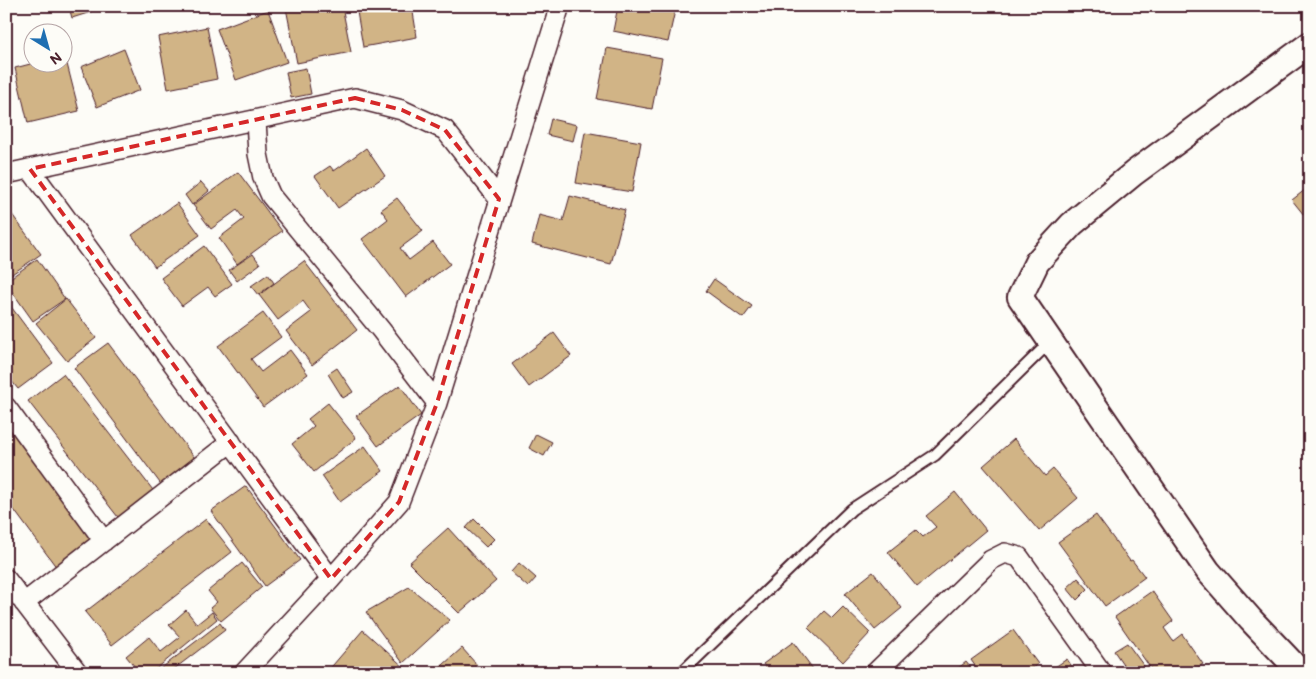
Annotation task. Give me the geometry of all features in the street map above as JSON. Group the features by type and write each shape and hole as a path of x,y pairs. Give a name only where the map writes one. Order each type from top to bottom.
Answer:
{"street":[{"path":"244,673 399,502 437,403 558,12 558,6"},
{"path":"1300,673 1208,571 1020,297 1037,262 1072,224 1134,173 1310,44"},
{"path":"6,174 355,98 402,110 445,130 500,199"},
{"path":"256,120 258,154 263,178 271,196 381,330 437,403"},
{"path":"30,169 331,579"},
{"path":"6,407 104,541"},
{"path":"24,603 231,442"},
{"path":"874,673 991,560 1005,553 1019,557 1102,673"},
{"path":"6,579 78,673"}],"lane":[{"path":"681,673 852,509 935,455 1050,342"}],"highlighted area":[{"path":"355,98 402,110 445,130 499,199 437,403 399,502 331,579 30,169"}],"building":[{"path":"90,6 91,12 72,18 69,7"},
{"path":"293,6 342,6 351,52 297,63 286,8"},
{"path":"356,6 412,6 417,37 363,47"},
{"path":"618,6 676,6 668,42 613,31"},
{"path":"268,10 287,62 236,80 217,29"},
{"path":"207,27 217,79 168,89 158,37"},
{"path":"607,48 662,58 652,109 597,99"},
{"path":"124,49 140,90 97,107 81,67"},
{"path":"22,66 22,72 69,72 79,111 28,123 15,68"},
{"path":"306,68 311,94 291,98 286,72"},
{"path":"551,119 577,125 573,141 547,135"},
{"path":"585,132 641,142 632,192 576,183"},
{"path":"366,148 385,176 338,208 315,176 330,166 334,171"},
{"path":"238,172 282,231 237,264 219,238 244,219 237,210 211,229 193,205"},
{"path":"201,182 209,191 192,205 185,195"},
{"path":"1310,186 1310,211 1304,215 1292,200"},
{"path":"570,196 625,210 611,264 532,244 539,215 563,221"},
{"path":"397,198 423,231 400,248 409,260 433,242 450,264 406,297 362,239 388,219 381,210"},
{"path":"177,203 200,235 155,267 132,235"},
{"path":"11,213 41,254 6,278 6,217"},
{"path":"204,246 232,284 215,296 208,287 182,306 161,278"},
{"path":"253,254 260,264 237,281 229,270"},
{"path":"37,259 65,299 33,321 6,281"},
{"path":"304,261 357,330 312,365 286,331 311,312 303,301 278,320 259,295"},
{"path":"268,274 274,283 258,295 251,286"},
{"path":"714,279 752,306 743,318 706,291"},
{"path":"66,299 96,338 67,361 36,323"},
{"path":"6,300 53,363 18,389 6,374"},
{"path":"263,313 281,337 251,359 261,372 290,350 308,374 263,407 218,346"},
{"path":"554,333 571,356 529,387 512,364"},
{"path":"108,343 197,461 163,487 74,368"},
{"path":"337,368 353,392 343,398 328,374"},
{"path":"63,374 156,494 121,521 28,401"},
{"path":"400,385 421,415 378,446 356,416"},
{"path":"328,403 356,438 314,472 292,444 314,426 308,419"},
{"path":"6,424 93,542 57,568 6,499"},
{"path":"536,434 552,442 544,456 529,448"},
{"path":"1014,439 1045,476 1053,469 1078,498 1039,531 983,466"},
{"path":"365,446 383,471 340,502 322,476"},
{"path":"246,486 300,560 265,586 211,511"},
{"path":"955,492 986,530 917,587 888,552 916,530 923,537 936,527 926,516"},
{"path":"1096,515 1130,561 1132,560 1145,577 1105,606 1058,542"},
{"path":"206,519 232,552 112,645 85,612"},
{"path":"474,519 494,539 486,547 466,528"},
{"path":"448,528 496,581 459,613 409,563"},
{"path":"242,563 262,587 221,621 210,608 217,602 208,591"},
{"path":"519,563 536,578 528,587 511,572"},
{"path":"873,572 902,608 875,630 845,594"},
{"path":"1078,578 1088,589 1077,600 1067,588"},
{"path":"409,587 450,620 403,663 366,612"},
{"path":"1152,591 1173,621 1164,628 1173,641 1182,634 1203,664 1190,673 1154,673 1115,617"},
{"path":"843,607 870,633 843,662 808,628 824,611 832,618"},
{"path":"186,610 197,624 212,612 217,619 151,673 140,673 126,656 149,637 161,652 180,637 169,625"},
{"path":"220,623 225,630 169,673 155,673"},
{"path":"363,630 407,670 404,673 328,673"},
{"path":"1013,630 1038,664 1026,673 980,673 971,660"},
{"path":"793,642 816,673 770,673 763,664"},
{"path":"1127,643 1146,669 1141,673 1129,673 1114,651"},
{"path":"462,648 477,665 468,673 434,673"},
{"path":"1067,659 1076,673 1051,673 1049,671"},
{"path":"966,662 975,673 952,673"}]}
